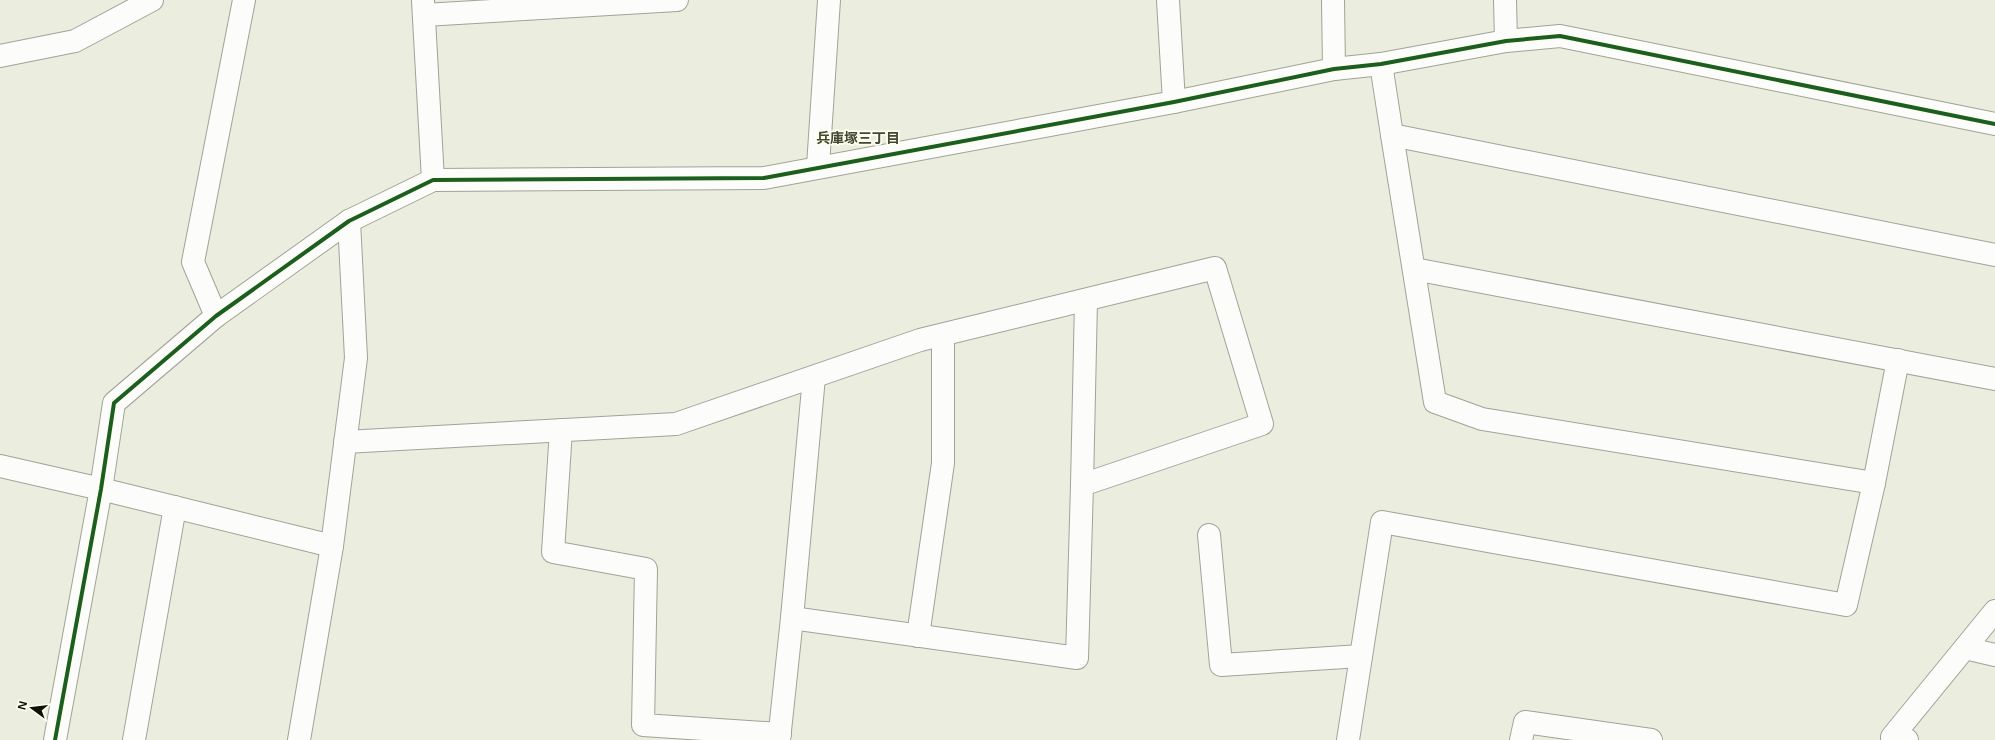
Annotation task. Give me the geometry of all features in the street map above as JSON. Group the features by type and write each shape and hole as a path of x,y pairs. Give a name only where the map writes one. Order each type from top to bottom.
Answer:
{"street":[{"path":"0,56 75,41 152,0"},
{"path":"216,316 193,262 244,0"},
{"path":"432,180 424,7 677,0"},
{"path":"818,166 829,0"},
{"path":"1168,0 1174,102"},
{"path":"1333,0 1334,69"},
{"path":"1505,0 1506,41"},
{"path":"55,740 101,489 114,403 216,316 350,221 432,180 764,178 818,166 1174,102 1334,69 1381,64 1506,41 1560,36 1995,124"},
{"path":"1381,64 1435,402 1482,419 1874,483"},
{"path":"1392,135 1995,254"},
{"path":"299,740 332,546 356,358 350,221"},
{"path":"345,442 676,424 920,340 1215,268 1262,424 1082,485"},
{"path":"1414,269 1995,379"},
{"path":"792,618 1076,658 1086,300"},
{"path":"918,636 943,463 943,335"},
{"path":"1348,740 1382,522 1846,605 1874,483 1898,360"},
{"path":"562,430 553,552 646,569 643,725 780,737 814,377"},
{"path":"0,466 101,489 332,546"},
{"path":"134,740 175,507"},
{"path":"1209,535 1221,665 1361,656"},
{"path":"1907,740 1892,737 1995,611"},
{"path":"1965,648 1995,654"},
{"path":"1521,740 1525,722 1651,740"}],"cycle path":[{"path":"55,740 101,489 114,403 216,316 349,221 433,180 764,178 1174,102 1334,69 1381,64 1506,41 1560,36 1995,124"}],"district":[{"name":"兵庫塚三丁目","path":"858,138"}]}
